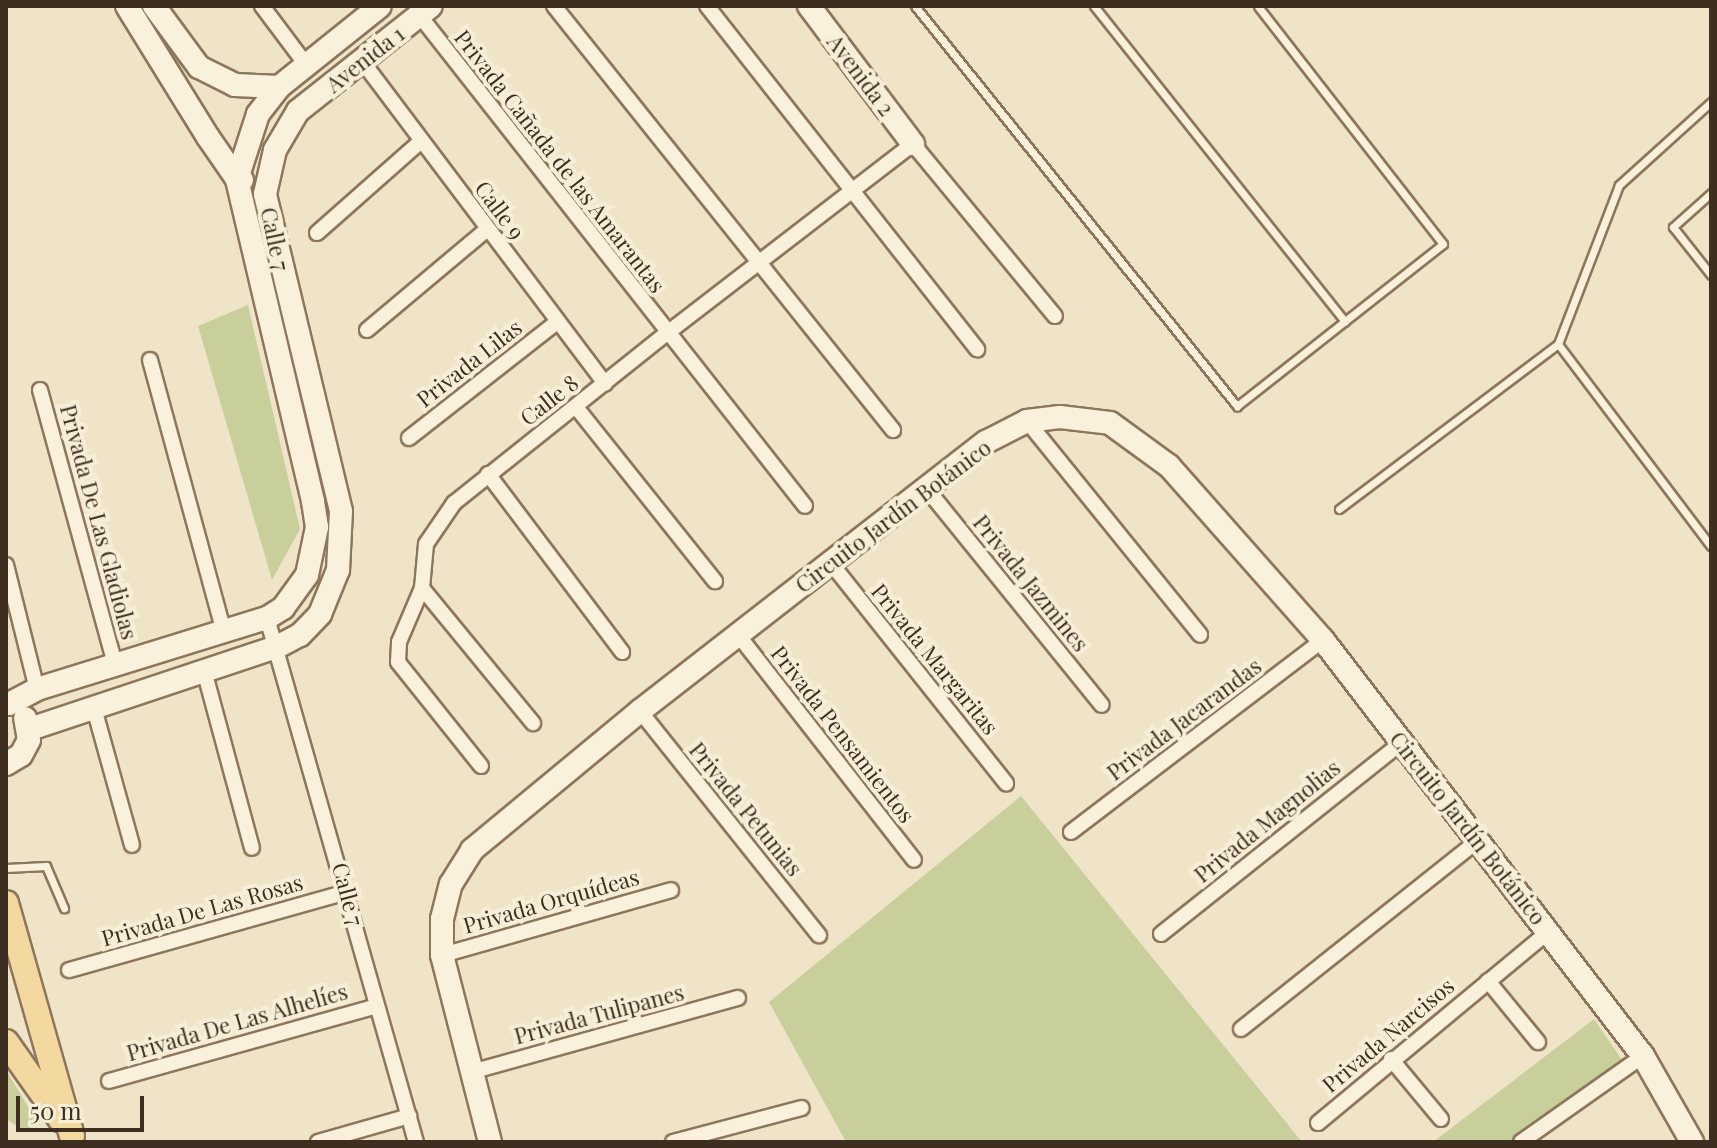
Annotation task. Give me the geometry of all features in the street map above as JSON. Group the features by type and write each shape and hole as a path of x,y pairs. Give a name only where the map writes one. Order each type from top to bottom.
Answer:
{"main road":[{"path":"6,903 74,1139"},
{"path":"6,1042 74,1139"}],"street":[{"name":"Calle 7","path":"127,6 237,179 317,527 307,575 283,608 267,618 416,1142"},
{"path":"154,6 199,67 235,85 279,87"},
{"path":"262,6 307,66"},
{"name":"Avenida 1","path":"279,87 380,6"},
{"path":"554,6 893,430"},
{"path":"707,6 977,349"},
{"name":"Avenida 2","path":"809,6 913,144"},
{"name":"Avenida 1","path":"298,111 426,11"},
{"name":"Privada Cañada de las Amarantas","path":"426,11 666,334 805,506"},
{"name":"Calle 9","path":"362,61 486,230 605,384"},
{"path":"237,179 258,114 279,87"},
{"name":"Calle 7","path":"277,647 300,635 320,614 343,542 341,511 276,253 267,184 275,150 298,111"},
{"path":"317,233 421,141"},
{"path":"913,144 1055,316"},
{"name":"Calle 8","path":"481,766 398,662 399,642 422,588 430,536 454,503 488,474 913,144"},
{"name":"Calle 7","path":"237,179 267,184"},
{"path":"367,330 486,230"},
{"name":"Privada Lilas","path":"409,438 557,322"},
{"path":"150,360 224,632"},
{"name":"Privada De Las Gladiolas","path":"40,390 115,665"},
{"path":"576,407 715,581"},
{"name":"Circuito Jardín Botánico","path":"490,1142 442,955 442,919 451,884 472,850 640,711 986,442 1027,421 1060,417 1110,423 1169,466 1323,640 1643,1056 1692,1142"},
{"path":"1027,421 1200,635"},
{"path":"488,474 622,652"},
{"name":"Privada Jazmines","path":"926,488 1102,705"},
{"name":"Privada Margaritas","path":"830,562 1006,783"},
{"path":"6,565 12,618 37,689"},
{"path":"422,588 533,723"},
{"path":"6,764 25,751 30,729 23,714 8,704 37,689 267,618"},
{"name":"Privada Pensamientos","path":"739,636 914,860"},
{"name":"Privada Jacarandas","path":"1071,832 1323,640"},
{"path":"30,729 205,674 277,647"},
{"path":"205,674 252,848"},
{"path":"94,708 132,845"},
{"name":"Privada Petunias","path":"640,711 819,935"},
{"name":"Privada Magnolias","path":"1161,934 1401,743"},
{"path":"1241,1029 1477,841"},
{"name":"Privada Orquídeas","path":"442,955 671,890"},
{"name":"Privada De Las Rosas","path":"69,970 347,892"},
{"name":"Privada Narcisos","path":"1318,1123 1391,1059 1549,931"},
{"name":"Privada Narcisos","path":"1488,981 1538,1042"},
{"name":"Privada Tulipanes","path":"471,1072 738,998"},
{"name":"Privada De Las Alhelíes","path":"109,1081 377,1006"},
{"path":"1521,1142 1643,1056"},
{"path":"1391,1059 1441,1119"},
{"path":"673,1142 802,1108"},
{"path":"318,1142 409,1116"}],"lane":[{"path":"916,6 1237,406 1443,244 1258,6"},
{"path":"1094,6 1345,321"},
{"path":"1339,509 1558,344 1619,185 1711,102"},
{"path":"1711,193 1673,227 1711,275"},
{"path":"1558,344 1711,546"},
{"path":"6,868 46,866 64,908"}],"green space":[{"path":"248,305 300,529 272,580 198,326"},
{"path":"1021,796 1302,1142 846,1142 769,1002"},
{"path":"1594,1019 1624,1063 1524,1142 1433,1142"},
{"path":"6,1070 35,1118 28,1133 6,1119"}]}
